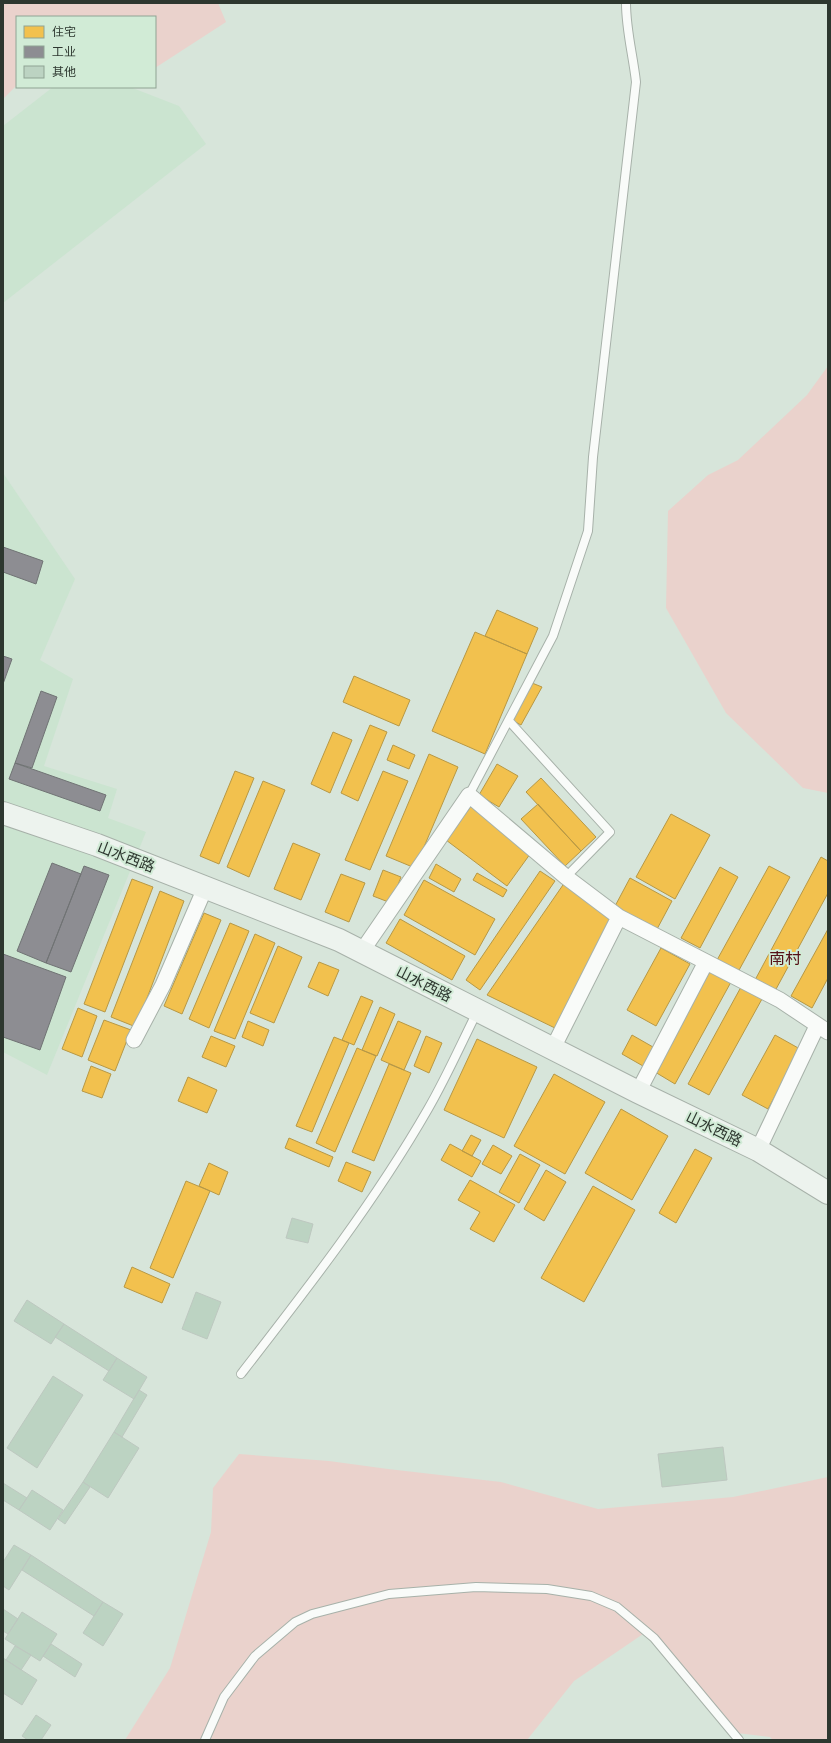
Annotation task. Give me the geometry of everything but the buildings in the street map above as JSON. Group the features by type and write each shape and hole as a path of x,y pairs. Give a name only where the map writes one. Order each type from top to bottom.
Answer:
{"street":[{"path":"362,951 469,795 566,877 619,917 780,1000 823,1029 758,1150"},
{"name":"山水西路","path":"3,813 96,845 340,940 638,1092 758,1150 828,1193"},
{"path":"134,1040 163,985 205,888"},
{"path":"553,1048 619,917"},
{"path":"638,1092 706,962"}],"lane":[{"path":"469,795 553,636 588,530 593,458 636,82 633,54 626,25 626,3"},
{"path":"509,721 610,832 566,877"},
{"path":"241,1374 324,1266 372,1197 429,1109 478,1011"},
{"path":"205,1740 224,1697 255,1656 295,1622 312,1614 389,1594 476,1587 547,1589 591,1596 617,1607 654,1638 739,1740"}],"shaded area":[{"path":"3,3 218,3 226,22 156,67 156,16 16,16 16,86 3,99"},
{"path":"52,88 133,88 179,106 206,144 3,303 3,126"},
{"path":"828,366 828,793 803,788 726,713 666,608 668,511 708,475 738,460 807,395"},
{"path":"3,473 75,579 40,660 73,679 44,766 117,789 108,818 146,832 47,1075 3,1052"},
{"path":"239,1454 329,1461 501,1482 598,1509 733,1497 828,1477 828,1740 773,1740 770,1737 737,1733 683,1666 646,1632 574,1681 527,1740 125,1740 170,1668 211,1532 213,1488"}],"district":[{"name":"南村","path":"785,958"}]}
